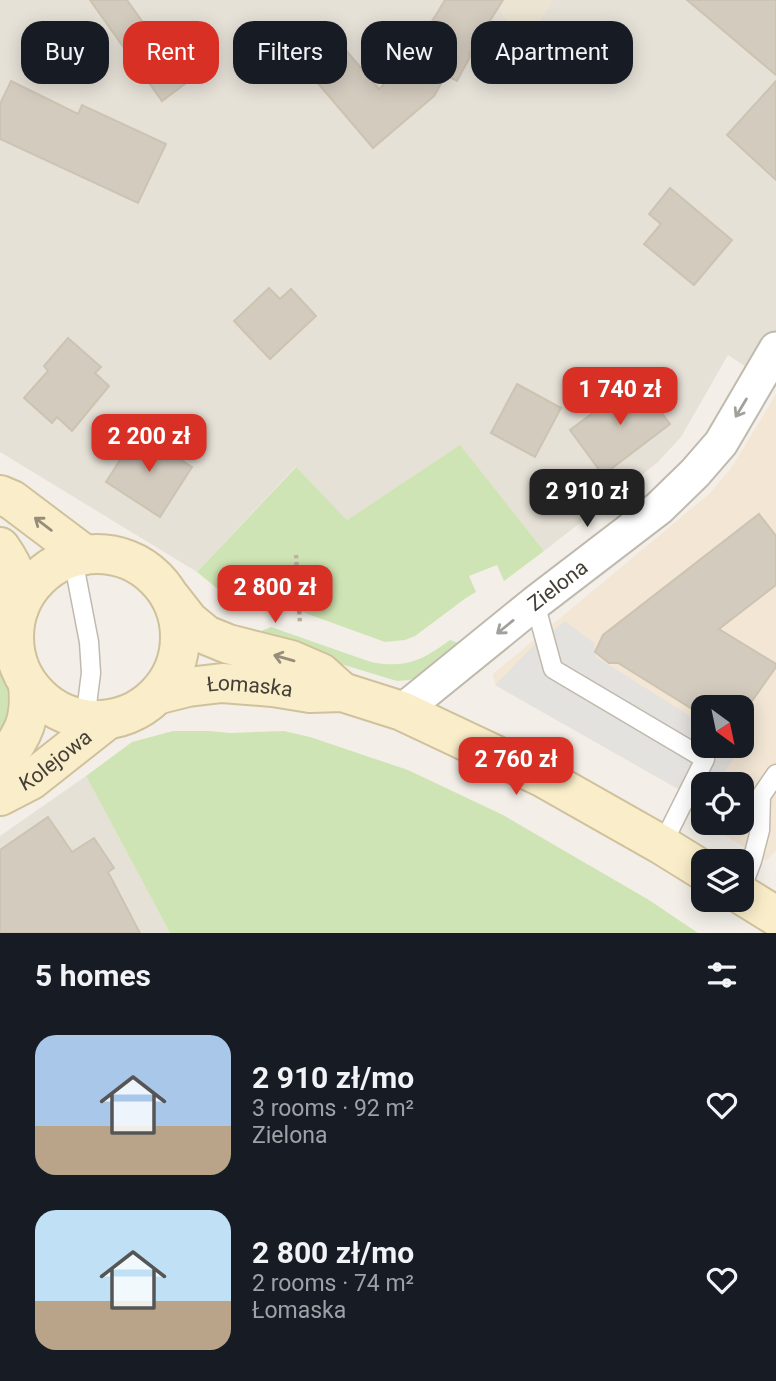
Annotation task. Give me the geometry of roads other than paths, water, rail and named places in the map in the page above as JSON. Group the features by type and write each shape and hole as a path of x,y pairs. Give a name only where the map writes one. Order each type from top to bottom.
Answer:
{"street":[{"name":"Zielona","path":"402,711 659,508 721,443 776,349"},
{"path":"0,495 12,500 79,557"},
{"path":"0,547 11,562 18,581 19,608 14,635 17,660 29,685 44,702 63,713 96,720"},
{"name":"Łomaska","path":"79,557 109,555 133,562 153,576 189,621 206,635 228,644 292,660 321,673 342,692"},
{"path":"19,608 30,589 45,573 64,561 79,557"},
{"name":"Łomaska","path":"160,694 171,674 180,643 180,626 169,595"},
{"name":"Łomaska","path":"96,720 128,714 160,694 222,683 310,693 342,692 402,711 542,777 691,863"},
{"name":"Kolejowa","path":"0,767 24,731 29,716 29,685"},
{"name":"Kolejowa","path":"0,796 31,780 96,720"},
{"path":"754,902 776,916"}],"lane":[{"path":"79,557 96,720"},
{"path":"536,603 553,669 705,759 663,845"},
{"path":"754,854 760,830 761,796 776,774"}]}
